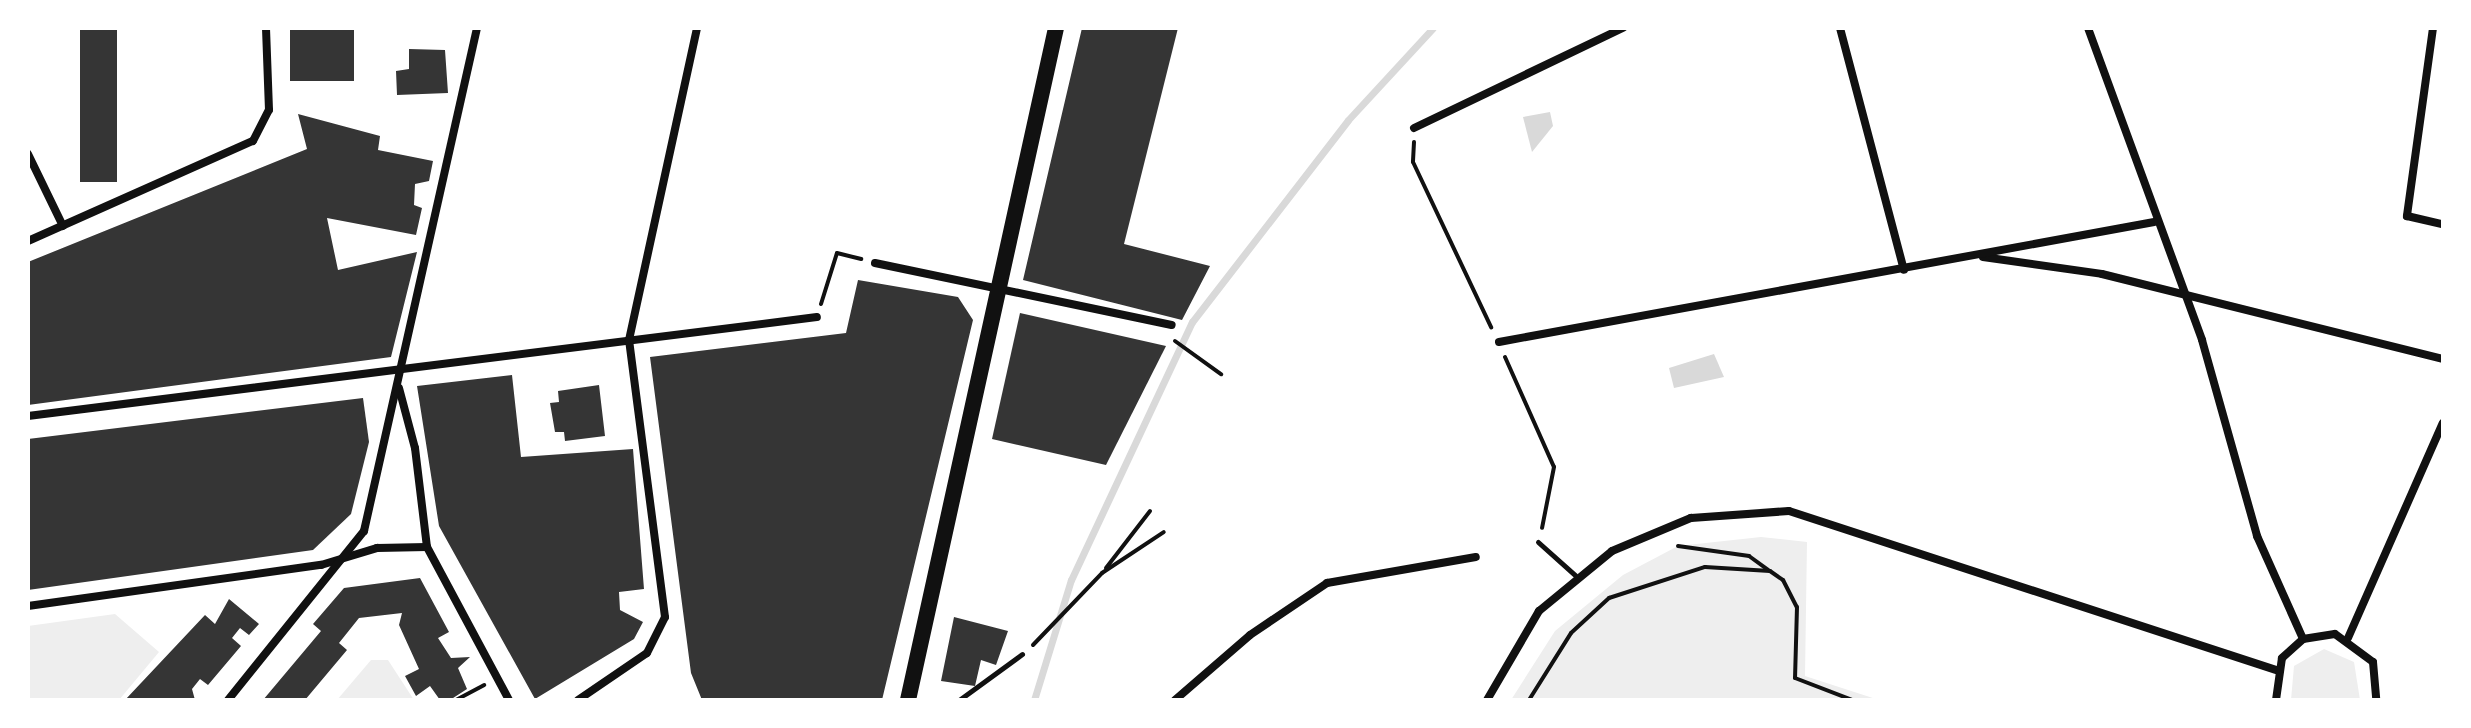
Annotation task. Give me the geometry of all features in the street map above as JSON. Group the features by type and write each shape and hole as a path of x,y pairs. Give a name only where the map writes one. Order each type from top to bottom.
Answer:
{"main road":[{"path":"908,700 1056,28"}],"street":[{"path":"28,241 253,141 269,110 266,28"},
{"path":"228,700 350,554 364,531 477,28"},
{"path":"578,700 647,653 665,617 629,340 697,28"},
{"path":"1414,128 1623,28"},
{"path":"1840,28 1904,270"},
{"path":"2088,28 2154,222 2202,340 2257,536 2303,639"},
{"path":"2433,28 2407,216 2443,224"},
{"path":"28,154 63,226"},
{"path":"1499,342 2154,222"},
{"path":"1976,256 2182,295 2443,359"},
{"path":"875,263 1172,325"},
{"path":"28,416 817,317"},
{"path":"398,387 415,448 427,547 509,700"},
{"path":"2348,638 2443,423"},
{"path":"1487,700 1539,611 1575,575 1691,518 1789,511 2276,670"},
{"path":"28,606 321,565 350,554 427,547"},
{"path":"1175,700 1250,635 1327,583 1476,557"},
{"path":"2276,700 2276,670 2303,639 2348,638 2373,662 2376,700"}],"lane":[{"path":"1538,542 1575,575"},
{"path":"959,700 1022,654"}],"path":[{"path":"817,317 837,253 875,263"},
{"path":"1169,339 1196,349 1221,374"},
{"path":"1022,654 1102,573 1150,511"},
{"path":"1102,573 1164,532"},
{"path":"1678,546 1749,556 1770,571 1797,607 1795,678 1852,700"},
{"path":"1529,700 1571,633 1609,598 1705,567 1770,571"},
{"path":"456,700 496,678"}],"shaded area":[{"path":"1550,112 1553,126 1532,152 1523,117"},
{"path":"1714,354 1724,377 1674,388 1669,368"},
{"path":"1761,537 1807,542 1805,676 1879,700 1511,700 1555,631 1623,575 1678,546"},
{"path":"115,614 159,652 119,700 28,700 28,626"},
{"path":"2324,649 2354,662 2360,700 2291,700 2294,666"},
{"path":"371,660 388,660 414,700 337,700"}],"building":[{"path":"80,28 117,28 117,182 80,182"},
{"path":"290,28 354,28 354,81 290,81"},
{"path":"1082,28 1178,28 1124,244 1210,266 1182,320 1023,280"},
{"path":"409,49 445,50 448,93 397,95 396,71 409,69"},
{"path":"298,114 380,136 378,150 433,161 429,181 415,184 414,205 422,208 416,235 327,218 338,270 417,252 391,357 28,405 28,262 307,149"},
{"path":"858,280 958,297 973,320 882,700 702,700 691,673 650,357 846,333"},
{"path":"1020,313 1166,346 1106,465 992,439"},
{"path":"512,375 521,457 633,449 644,589 619,592 620,610 643,622 634,639 535,699 439,526 417,386"},
{"path":"599,385 605,436 565,441 564,432 555,432 550,403 559,402 558,391"},
{"path":"363,398 369,442 351,514 313,550 28,590 28,439"},
{"path":"420,578 449,632 438,638 451,658 470,657 458,668 467,689 450,700 440,700 430,686 416,696 405,676 419,669 399,625 402,613 359,618 339,643 347,650 305,700 263,700 321,631 313,624 344,588"},
{"path":"229,599 259,624 249,635 240,628 232,638 241,646 208,685 200,679 192,689 195,700 125,700 205,615 215,624"},
{"path":"954,617 1008,631 996,665 981,660 975,686 941,681"}],"waterway":[{"path":"1034,700 1071,580 1192,322 1348,120 1433,28"}]}
